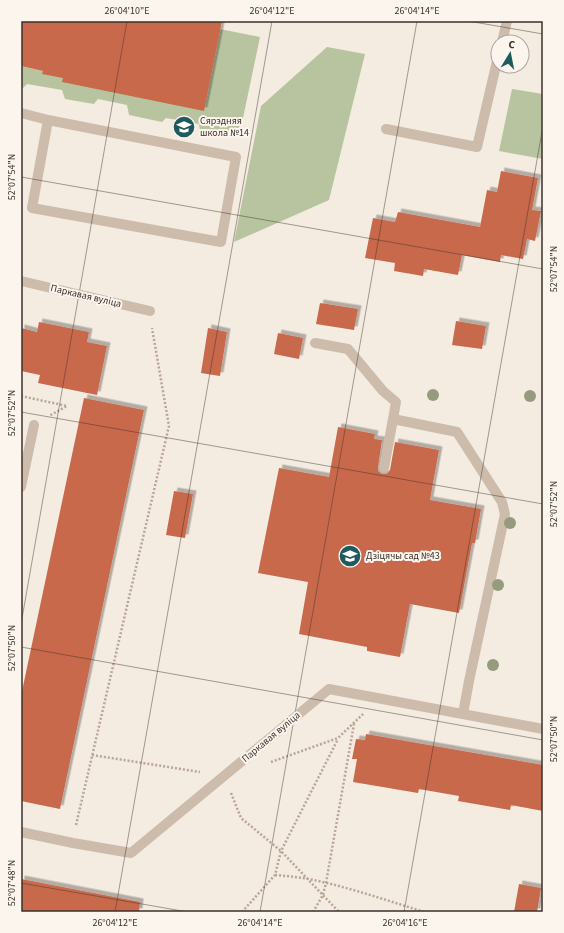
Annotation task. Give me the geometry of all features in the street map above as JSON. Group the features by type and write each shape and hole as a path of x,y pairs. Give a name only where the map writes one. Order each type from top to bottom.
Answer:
{"street":[{"path":"504,34 507,21"},
{"path":"386,129 477,148 494,74"},
{"path":"21,113 48,120 236,157 221,242 32,208 48,120"},
{"name":"Паркавая вуліца","path":"21,281 150,311"},
{"path":"315,343 348,349 383,391 396,402 384,468"},
{"path":"392,419 457,432 502,502 505,514 463,714"},
{"path":"21,487 34,425"},
{"name":"Паркавая вуліца","path":"21,832 73,844 131,853 329,689 543,729"}],"path":[{"path":"73,844 81,802 169,426 150,311"},
{"path":"21,396 67,406 34,425"},
{"path":"314,912 323,895 326,883 354,723"},
{"path":"242,912 276,875 281,851 338,738"},
{"path":"223,776 242,818 281,851 339,912"},
{"path":"276,875 307,878 424,912"}],"green space":[{"path":"220,29 260,37 242,123 233,135 200,130 199,124 166,118 162,122 129,115 127,105 98,99 94,104 65,99 62,90 27,84 21,90 21,66 43,71"},
{"path":"327,47 365,54 329,200 234,242 261,106"},
{"path":"512,89 543,94 543,159 499,151"}],"building":[{"path":"21,21 222,21 204,111 62,82 63,78 42,74 43,71 21,66"},
{"path":"501,171 538,178 532,210 541,211 535,241 527,239 523,259 501,255 500,262 462,255 458,275 424,269 423,276 394,271 395,263 365,258 373,218 395,222 398,212 480,227 487,190 497,192"},
{"path":"320,303 358,309 354,330 316,324"},
{"path":"456,321 486,326 482,349 452,345"},
{"path":"39,322 89,332 87,342 107,346 97,395 38,383 40,375 21,371 21,328 37,332"},
{"path":"208,328 227,332 220,376 201,373"},
{"path":"278,333 303,338 299,359 274,354"},
{"path":"84,398 144,410 60,809 21,801 21,696"},
{"path":"338,427 375,434 374,439 382,440 378,471 382,474 387,474 390,470 395,442 439,450 430,500 481,509 475,543 472,543 459,613 410,604 400,657 367,651 367,647 299,634 308,582 258,573 279,468 329,477"},
{"path":"174,491 193,494 185,538 166,535"},
{"path":"366,734 543,765 543,811 511,805 510,810 458,801 459,796 419,789 418,793 353,782 357,759 352,759 356,739 365,740"},
{"path":"21,879 140,902 139,912 21,912"},
{"path":"519,884 541,888 537,912 514,912"}],"place":[{"name":"Сярэдняя школа №14","path":"184,127"},
{"name":"Дзіцячы сад №43","path":"350,556"}]}
